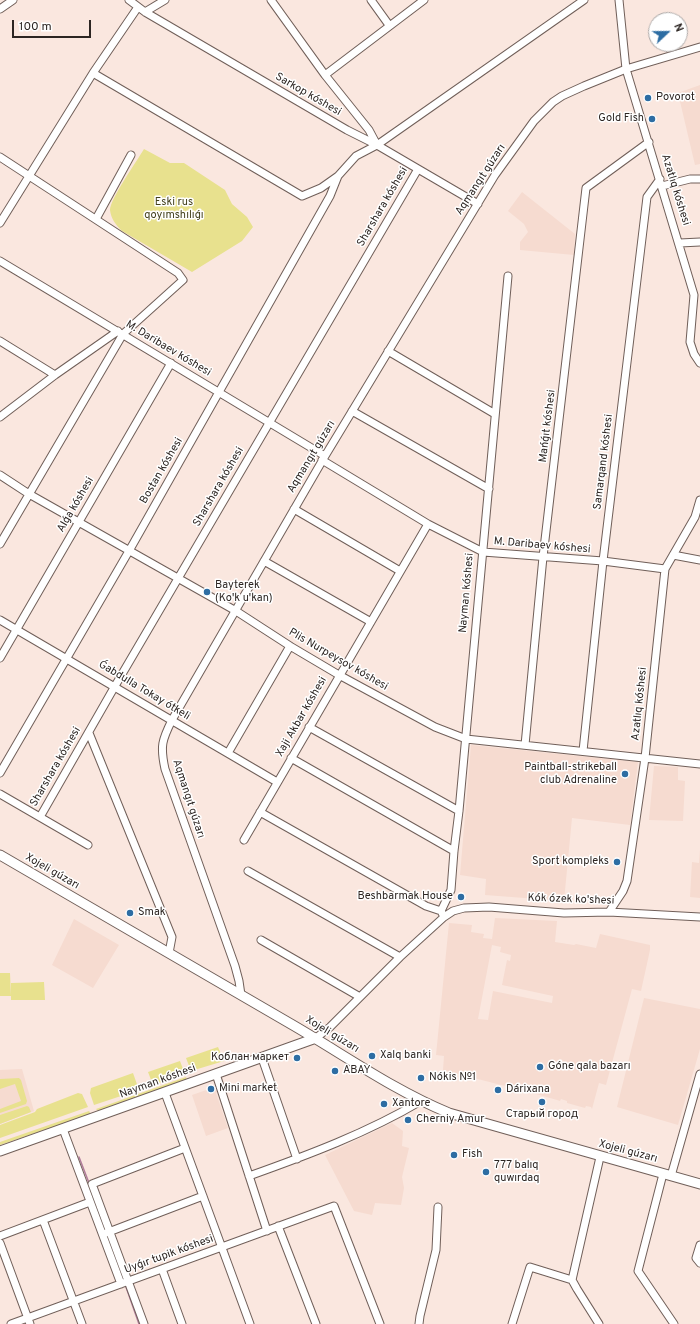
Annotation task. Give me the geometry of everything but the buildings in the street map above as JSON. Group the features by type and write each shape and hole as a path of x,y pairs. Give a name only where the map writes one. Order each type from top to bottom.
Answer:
{"main road":[{"name":"Xojeli gúzarı","path":"0,855 316,1038 382,1079 421,1100 449,1113 600,1157 700,1184"},
{"name":"Nayman kóshesi","path":"0,1151 316,1038"}],"street":[{"path":"0,9 13,0"},
{"name":"Sarkop kóshesi","path":"129,0 145,12 347,130 377,145 478,204"},
{"path":"145,12 165,0"},
{"path":"272,0 325,75 369,130 377,145"},
{"path":"371,0 389,26"},
{"path":"325,75 424,0"},
{"path":"93,73 302,196 321,188 338,176 356,156 377,145 584,0"},
{"name":"Azatlıq kóshesi","path":"619,0 626,70 697,296 690,342 694,354 700,363"},
{"path":"0,222 93,73 138,7"},
{"name":"Aqmangıt gúzarı","path":"241,995 235,966 165,769 162,754 163,738 323,458 495,175 528,129 544,110 562,96 626,70 700,47"},
{"name":"Mańǵıt kóshesi","path":"525,745 543,557 586,188 649,142"},
{"path":"96,219 130,155"},
{"path":"0,157 178,273 183,280 120,332 55,375 0,417"},
{"name":"Sharshara kóshesi","path":"40,817 115,686 418,169"},
{"name":"Bostan kóshesi","path":"0,773 220,392 330,196 338,176"},
{"name":"Samarqand kóshesi","path":"583,751 603,562 647,197 660,179"},
{"path":"662,186 690,179 700,179"},
{"path":"680,243 700,242"},
{"name":"M. Daribaev kóshesi","path":"0,261 220,392 428,524 483,552 603,562 665,569"},
{"name":"Nayman kóshesi","path":"316,1038 332,1026 443,914 451,890 508,276"},
{"path":"0,544 120,332"},
{"path":"0,341 55,375"},
{"path":"388,351 496,414"},
{"name":"Alǵa kóshesi","path":"0,658 171,363"},
{"path":"352,411 489,489"},
{"name":"Plis Nurpeysov kóshesi","path":"0,475 29,494 236,611 290,646 435,728 466,739 700,764"},
{"name":"Azatlıq kóshesi","path":"609,912 623,891 627,881 645,758 665,569 695,518 700,500"},
{"path":"294,509 400,571"},
{"name":"Xaji Akbar kóshesi","path":"244,840 428,524"},
{"path":"673,556 700,560"},
{"path":"264,561 370,622"},
{"name":"Ǵabdulla Tokay ótkeli","path":"0,620 17,628 277,782"},
{"path":"228,753 290,646"},
{"path":"309,727 459,811"},
{"path":"89,733 172,937 169,953"},
{"path":"291,758 454,851"},
{"path":"0,794 88,845"},
{"path":"260,812 426,906 443,914"},
{"path":"248,871 400,957"},
{"name":"Kók ózek ko'shesi","path":"443,914 464,908 477,907 564,913 609,912 700,917"},
{"path":"261,940 360,997"},
{"path":"262,1058 297,1159"},
{"path":"216,1074 267,1231"},
{"path":"674,1324 638,1271 700,1074"},
{"path":"165,1093 250,1324"},
{"path":"249,1176 297,1159 378,1124 397,1115 421,1100"},
{"path":"63,1129 121,1284"},
{"path":"144,1324 92,1184 185,1148"},
{"path":"599,1324 572,1280 600,1157"},
{"path":"102,1234 203,1196"},
{"path":"0,1236 90,1202"},
{"name":"Uyǵır tupik kóshesi","path":"11,1324 29,1321 74,1301 334,1206 380,1324"},
{"path":"419,1324 436,1250 438,1207"},
{"path":"43,1220 82,1324"},
{"path":"278,1226 316,1324"},
{"path":"0,1243 29,1321"},
{"path":"700,1245 696,1258 700,1263"},
{"path":"512,1324 530,1267 572,1280"},
{"path":"162,1269 182,1324"}],"shaded area":[{"path":"700,85 700,164 695,165 678,93"},
{"path":"522,192 575,234 574,255 520,250 520,242 528,232 524,224 508,211"},
{"path":"471,745 638,762 630,825 572,818 564,901 485,895 486,879 460,875"},
{"path":"654,766 678,767 678,780 685,781 683,821 649,820"},
{"path":"700,850 700,898 690,897 692,862 699,863"},
{"path":"495,918 557,921 555,942 596,948 600,934 650,945 641,991 632,989 606,1085 599,1083 592,1109 591,1107 586,1106 585,1108 567,1103 567,1101 561,1099 560,1101 512,1087 513,1086 507,1084 507,1086 501,1085 443,1070 444,1056 436,1055 449,923 472,925 471,932 484,934 483,938 492,939","holes":["492,945 501,947 500,952 511,955 510,961 507,960 502,985 553,996 552,1003 493,991 488,1020 478,1019"]},
{"path":"74,919 119,945 93,988 52,965"},
{"path":"644,998 700,1009 700,1049 678,1125 617,1107"},
{"path":"22,1069 34,1111 0,1124 0,1070"},
{"path":"215,1087 228,1128 206,1136 192,1095"},
{"path":"392,1123 403,1131 402,1146 409,1148 402,1177 404,1188 401,1205 375,1203 372,1215 354,1211 325,1155"}],"green space":[{"name":"Eski rus qoyımshılıǵı","path":"144,149 170,163 184,163 225,190 232,204 247,217 253,227 242,241 192,272 122,231 111,216 111,205 119,189"},
{"path":"0,973 10,973 11,996 0,996"},
{"path":"44,982 45,1000 11,1000 11,983"},
{"path":"218,1047 224,1061 191,1071 186,1058"},
{"path":"180,1061 185,1074 153,1085 148,1072"},
{"path":"133,1073 139,1090 94,1105 90,1093 91,1088"},
{"path":"186,1077 187,1080 98,1111 96,1109"},
{"path":"19,1078 21,1080 27,1101 26,1104 0,1113 0,1109 21,1101 15,1084 0,1089 0,1079"},
{"path":"78,1093 82,1094 88,1107 0,1138 0,1125 35,1112 37,1109"},
{"path":"27,1106 31,1112 0,1124 0,1115"},
{"path":"89,1111 91,1114 0,1145 0,1142"}],"waterway":[{"path":"79,1157 89,1183"},
{"path":"126,1287 139,1324"}],"place":[{"name":"Povorot","path":"648,98"},
{"name":"Gold Fish","path":"652,119"},
{"name":"Bayterek (Ko'k u'kan)","path":"207,592"},
{"name":"Paintball-strikeball club Adrenaline","path":"625,774"},
{"name":"Sport kompleks","path":"617,862"},
{"name":"Beshbarmak House","path":"461,897"},
{"name":"Smak","path":"130,913"},
{"name":"Xalq banki","path":"372,1056"},
{"name":"Коблан маркет","path":"297,1058"},
{"name":"Góne qala bazarı","path":"540,1067"},
{"name":"ABAY","path":"335,1071"},
{"name":"Nókis №1","path":"421,1078"},
{"name":"Mini market","path":"211,1089"},
{"name":"Dárixana","path":"498,1090"},
{"name":"Старый город","path":"542,1102"},
{"name":"Xantore","path":"384,1104"},
{"name":"Cherniy Amur","path":"408,1120"},
{"name":"Fish","path":"454,1155"},
{"name":"777 balıq quwırdaq","path":"486,1172"}]}
